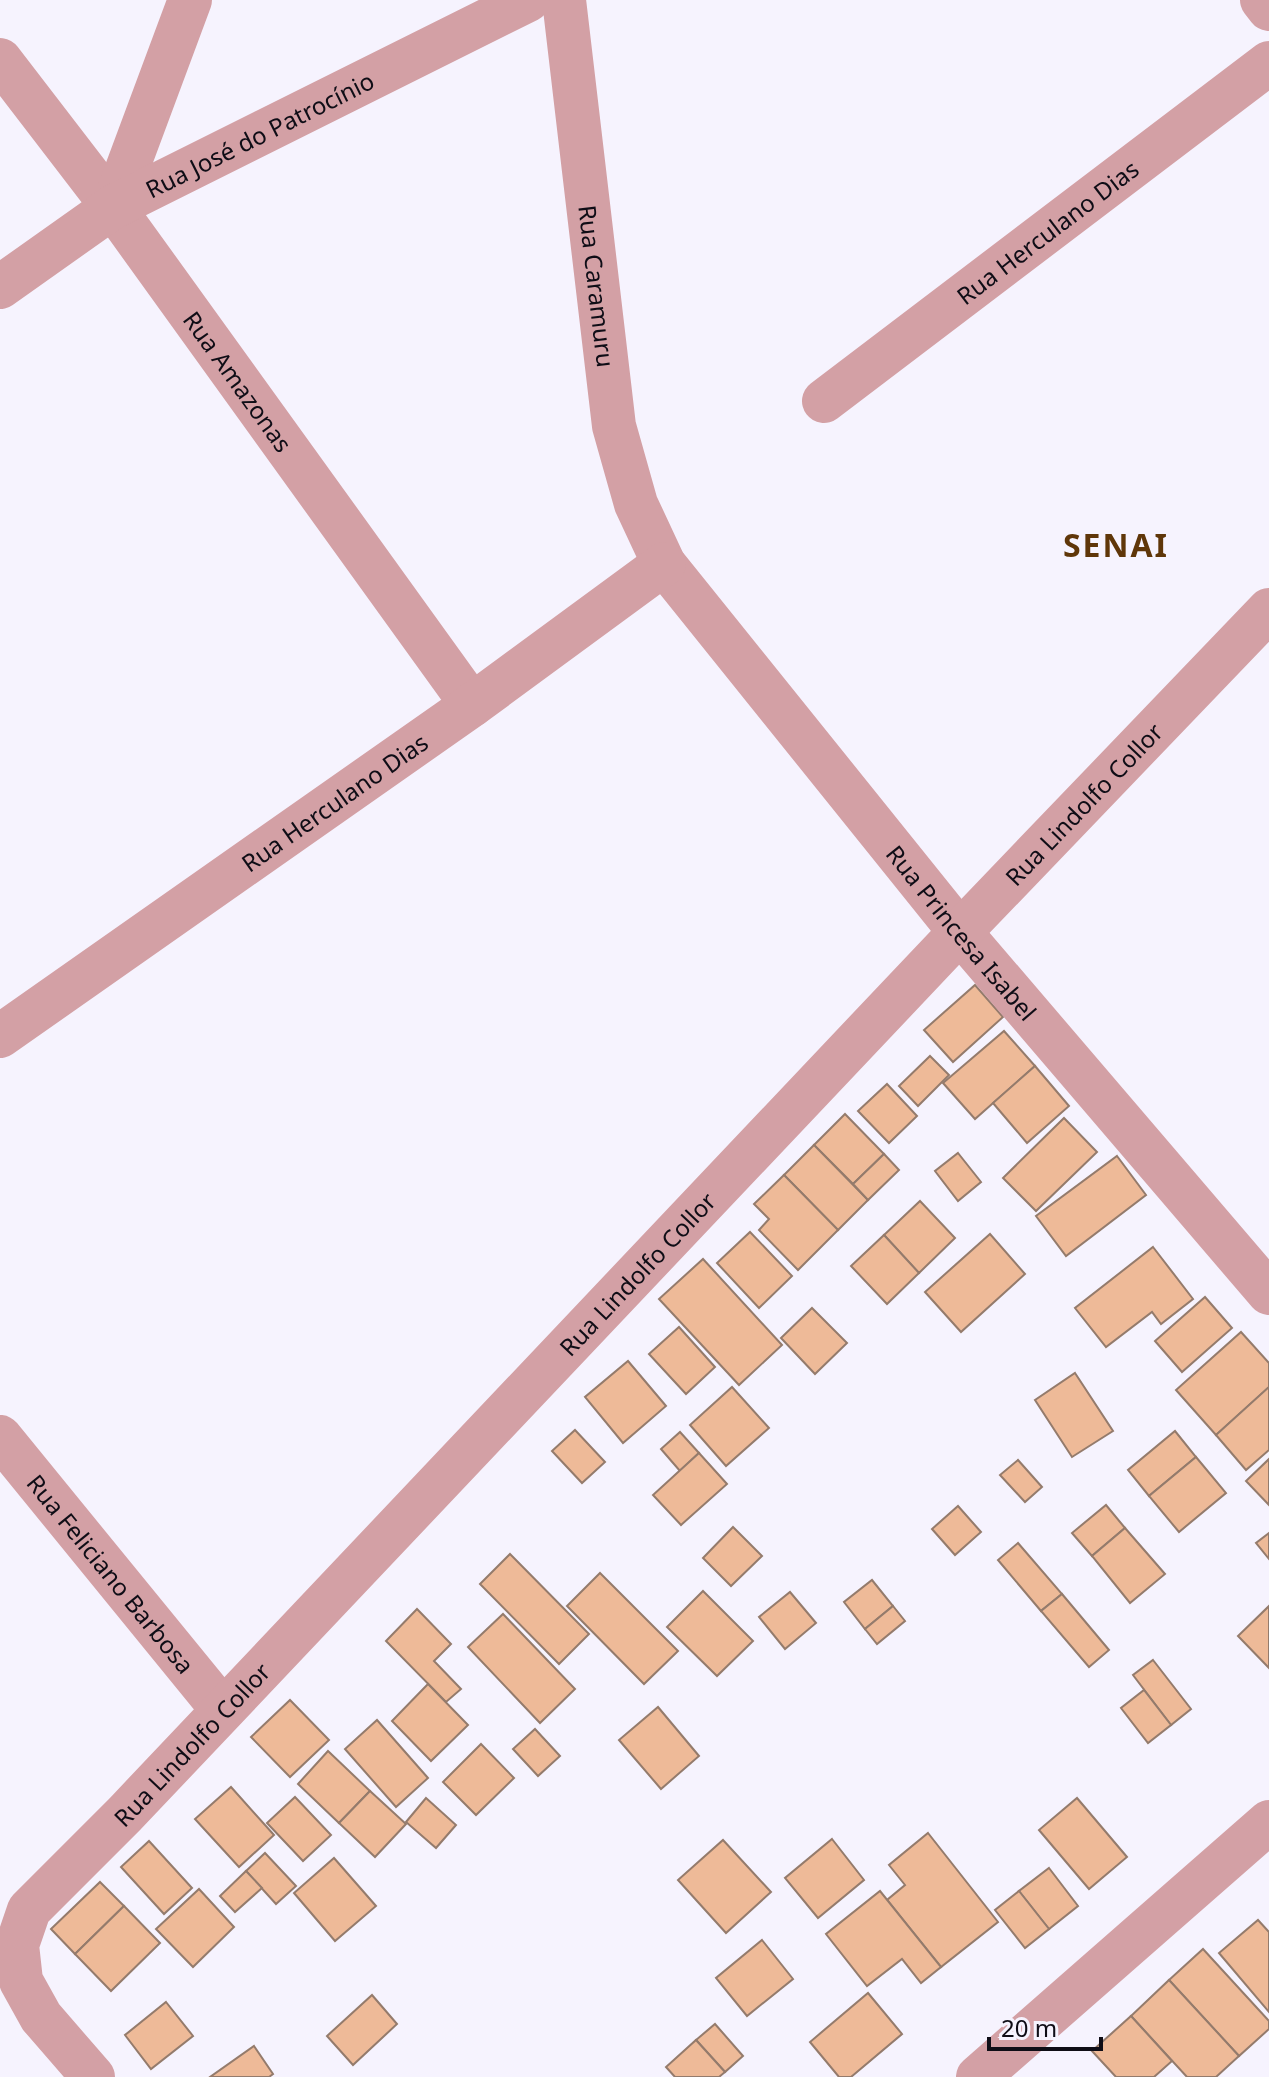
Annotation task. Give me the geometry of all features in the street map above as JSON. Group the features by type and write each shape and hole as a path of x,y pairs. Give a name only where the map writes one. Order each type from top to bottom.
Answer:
{"street":[{"path":"113,207 190,0"},
{"name":"Rua José do Patrocínio","path":"0,287 113,207 528,0"},
{"name":"Rua Caramuru","path":"564,0 614,426 636,504 664,564"},
{"path":"1262,0 1269,9"},
{"name":"Rua Amazonas","path":"0,60 113,207 472,705"},
{"name":"Rua Herculano Dias","path":"824,401 1269,63"},
{"name":"Rua Herculano Dias","path":"0,1036 472,705 664,564"},
{"name":"Rua Princesa Isabel","path":"664,564 960,932 1269,1293"},
{"name":"Rua Lindolfo Collor","path":"93,2077 41,2017 21,1981 17,1945 29,1910 125,1814 1269,610"},
{"name":"Rua Feliciano Barbosa","path":"0,1437 222,1709"},
{"path":"978,2077 1269,1822"}],"building":[{"path":"975,985 1003,1017 953,1062 924,1030"},
{"path":"1004,1031 1035,1066 975,1119 943,1083"},
{"path":"930,1056 949,1075 918,1106 899,1086"},
{"path":"1035,1066 1069,1106 1027,1143 993,1103"},
{"path":"887,1084 917,1116 889,1143 858,1111"},
{"path":"845,1114 884,1154 853,1184 814,1145"},
{"path":"1064,1118 1097,1152 1036,1211 1003,1178"},
{"path":"814,1145 868,1200 838,1230 784,1175"},
{"path":"958,1153 981,1182 958,1201 935,1171"},
{"path":"884,1154 899,1170 868,1200 853,1184"},
{"path":"1117,1156 1146,1195 1066,1256 1036,1216"},
{"path":"784,1175 838,1230 798,1270 759,1230 769,1219 754,1204"},
{"path":"920,1201 955,1238 919,1273 884,1235"},
{"path":"750,1232 792,1276 759,1308 717,1263"},
{"path":"990,1234 1025,1274 961,1332 925,1292"},
{"path":"884,1235 919,1273 887,1304 851,1266"},
{"path":"1153,1247 1193,1299 1161,1324 1152,1312 1106,1347 1075,1308"},
{"path":"703,1259 782,1345 739,1385 659,1299"},
{"path":"1205,1297 1232,1328 1182,1372 1155,1341"},
{"path":"812,1308 847,1343 815,1374 781,1338"},
{"path":"679,1327 715,1367 686,1394 649,1354"},
{"path":"1241,1332 1269,1363 1269,1387 1216,1435 1176,1390"},
{"path":"628,1361 666,1406 623,1443 585,1397"},
{"path":"1075,1373 1113,1431 1072,1457 1035,1400"},
{"path":"732,1387 769,1428 726,1466 690,1425"},
{"path":"1269,1387 1269,1450 1246,1470 1216,1435"},
{"path":"575,1430 605,1462 582,1483 552,1451"},
{"path":"1175,1431 1196,1457 1149,1496 1128,1470"},
{"path":"680,1432 699,1453 680,1471 661,1449"},
{"path":"699,1453 727,1484 681,1525 653,1495"},
{"path":"1196,1457 1226,1493 1179,1532 1149,1496"},
{"path":"1269,1459 1269,1505 1246,1481"},
{"path":"1018,1460 1042,1487 1025,1502 1000,1475"},
{"path":"1106,1505 1125,1528 1092,1556 1072,1533"},
{"path":"958,1506 981,1532 955,1555 932,1529"},
{"path":"733,1527 762,1556 731,1586 703,1558"},
{"path":"1125,1528 1165,1574 1130,1603 1092,1556"},
{"path":"1269,1533 1269,1559 1256,1543"},
{"path":"1018,1543 1062,1594 1041,1611 998,1560"},
{"path":"510,1554 589,1634 559,1664 480,1584"},
{"path":"600,1573 678,1651 644,1684 567,1606"},
{"path":"872,1580 893,1606 865,1629 844,1602"},
{"path":"703,1591 753,1641 717,1676 667,1627"},
{"path":"790,1592 816,1623 785,1649 759,1617"},
{"path":"1062,1594 1109,1650 1089,1667 1041,1611"},
{"path":"893,1606 905,1621 877,1644 865,1629"},
{"path":"1269,1606 1269,1668 1238,1636"},
{"path":"417,1609 451,1644 434,1661 461,1689 446,1702 386,1641"},
{"path":"503,1614 575,1689 540,1723 468,1647"},
{"path":"1153,1660 1191,1709 1171,1725 1133,1675"},
{"path":"428,1684 468,1725 431,1761 392,1721"},
{"path":"1144,1690 1171,1725 1148,1743 1121,1708"},
{"path":"290,1700 329,1740 290,1777 251,1737"},
{"path":"658,1707 699,1756 661,1789 619,1740"},
{"path":"377,1720 428,1778 396,1807 345,1749"},
{"path":"535,1729 560,1756 538,1776 513,1749"},
{"path":"481,1744 514,1778 476,1815 443,1782"},
{"path":"328,1751 370,1791 339,1823 298,1784"},
{"path":"231,1787 274,1835 239,1867 195,1819"},
{"path":"370,1791 406,1824 375,1857 339,1823"},
{"path":"295,1797 331,1835 303,1861 267,1823"},
{"path":"426,1798 456,1825 436,1848 406,1822"},
{"path":"1077,1798 1127,1857 1089,1889 1039,1830"},
{"path":"928,1833 998,1922 941,1967 887,1900 905,1885 889,1865"},
{"path":"832,1839 864,1880 818,1918 785,1878"},
{"path":"723,1840 771,1892 726,1933 678,1880"},
{"path":"149,1841 192,1888 164,1914 121,1867"},
{"path":"265,1853 296,1886 276,1904 246,1871"},
{"path":"334,1858 376,1906 335,1941 294,1893"},
{"path":"1049,1868 1078,1906 1049,1929 1019,1891"},
{"path":"246,1871 262,1888 235,1912 220,1896"},
{"path":"100,1882 124,1906 75,1954 51,1929"},
{"path":"199,1889 234,1927 193,1967 156,1929"},
{"path":"880,1891 941,1967 921,1983 902,1959 867,1986 826,1934"},
{"path":"1019,1891 1049,1929 1025,1948 995,1910"},
{"path":"124,1906 160,1943 111,1991 75,1954"},
{"path":"1258,1920 1269,1932 1269,2012 1219,1953"},
{"path":"762,1940 793,1979 747,2016 716,1978"},
{"path":"1203,1949 1269,2021 1269,2029 1239,2056 1169,1980"},
{"path":"1169,1980 1239,2056 1216,2077 1187,2077 1131,2016"},
{"path":"868,1993 902,2034 851,2077 839,2077 810,2042"},
{"path":"372,1995 397,2024 353,2065 327,2036"},
{"path":"166,2002 193,2036 151,2069 125,2035"},
{"path":"1131,2016 1172,2061 1154,2077 1116,2077 1092,2051"},
{"path":"715,2024 743,2056 725,2072 696,2040"},
{"path":"696,2040 725,2072 719,2077 675,2077 666,2067"},
{"path":"254,2046 273,2074 269,2077 210,2077"}],"district":[{"name":"SENAI","path":"1116,544"}]}
